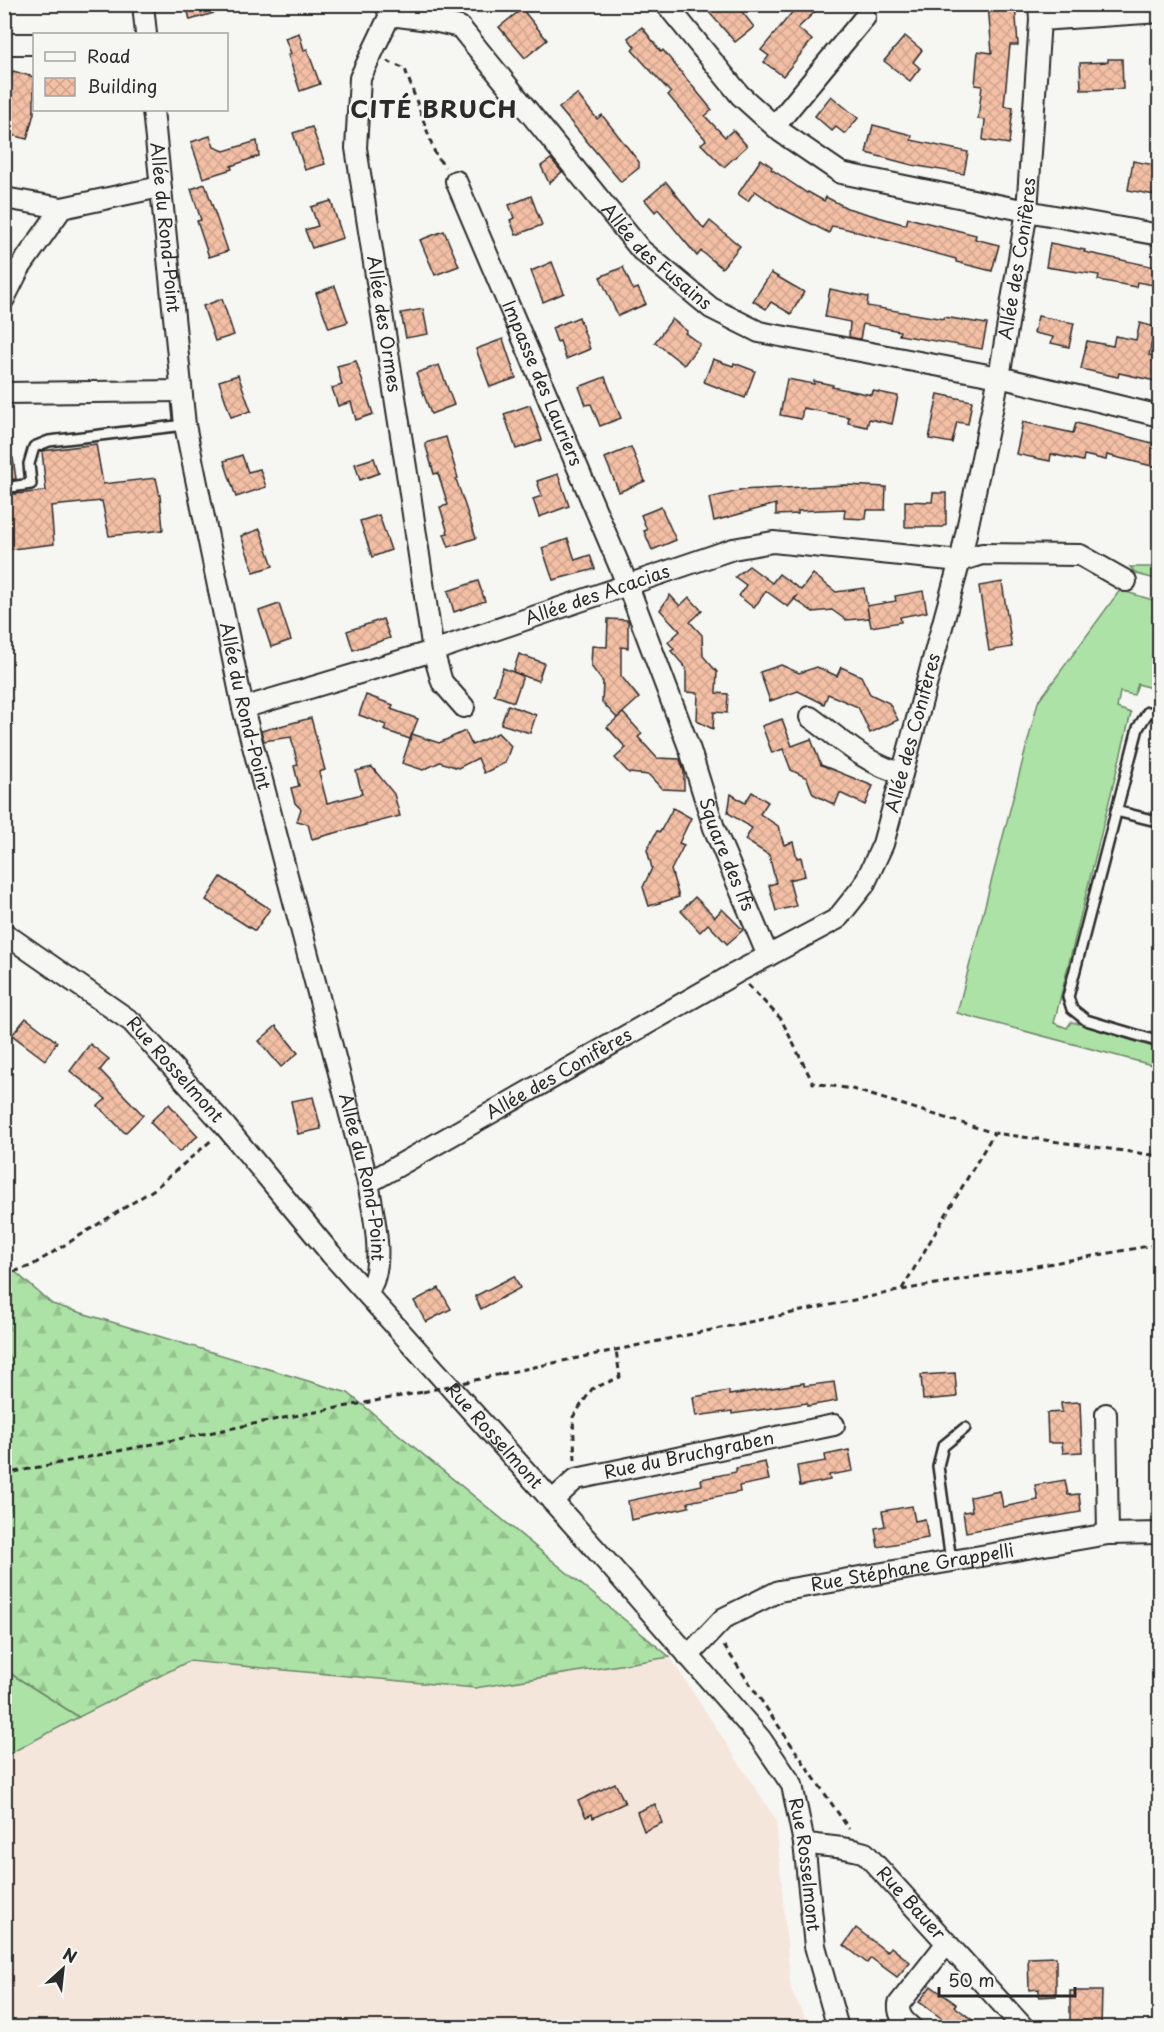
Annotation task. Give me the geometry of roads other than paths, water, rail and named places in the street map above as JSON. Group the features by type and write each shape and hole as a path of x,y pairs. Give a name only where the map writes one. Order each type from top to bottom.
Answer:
{"street":[{"path":"143,4 146,33"},
{"path":"666,4 740,95 775,126 841,173 1027,211 1160,235"},
{"name":"Allée des Fusains","path":"388,10 460,27 641,250 711,308 759,332 999,377 1160,416"},
{"name":"Allée des Ormes","path":"388,10 360,78 356,148 433,651 442,682 464,707"},
{"path":"1040,12 1160,12"},
{"name":"Allée des Conifères","path":"368,1183 736,973 837,919 864,885 883,844 960,561 999,377 1027,211 1040,12"},
{"path":"775,126 865,17"},
{"path":"4,44 33,44"},
{"name":"Allée du Rond-Point","path":"153,111 185,425 243,708 368,1183 378,1249 373,1285 367,1292"},
{"name":"Impasse des Lauriers","path":"456,181 628,586 690,750"},
{"path":"4,198 62,208 160,187"},
{"path":"4,299 19,269 62,208"},
{"path":"4,393 181,391"},
{"name":"Allée des Acacias","path":"243,708 433,651 733,549 773,542 960,561 982,554 1080,555 1126,581"},
{"path":"810,717 872,760 889,770 902,773"},
{"name":"Square des Ifs","path":"690,750 714,828 768,956"},
{"name":"Rue Rosselmont","path":"4,933 132,1022 226,1127 331,1254 760,1738 792,1785 804,1843 815,1946 838,2028"},
{"path":"1106,1414 1108,1534"},
{"name":"Rue du Bruchgraben","path":"552,1501 576,1479 834,1425"},
{"name":"Rue Stéphane Grappelli","path":"688,1656 724,1617 779,1591 1108,1534 1160,1533"},
{"name":"Rue Bauer","path":"804,1843 823,1847 850,1848 865,1853 1024,2028"},
{"path":"912,2028 898,2012 899,2004 947,1943"}],"lane":[{"path":"4,488 31,484 29,464 34,447 49,441 185,425"},
{"path":"1160,713 1148,712 1138,728 1068,997 1072,1009 1086,1020 1160,1042"},
{"path":"1116,811 1160,822"},
{"path":"951,1561 938,1467 943,1446 965,1428"}],"district":[{"name":"CITÉ BRUCH","path":"434,110"}]}
